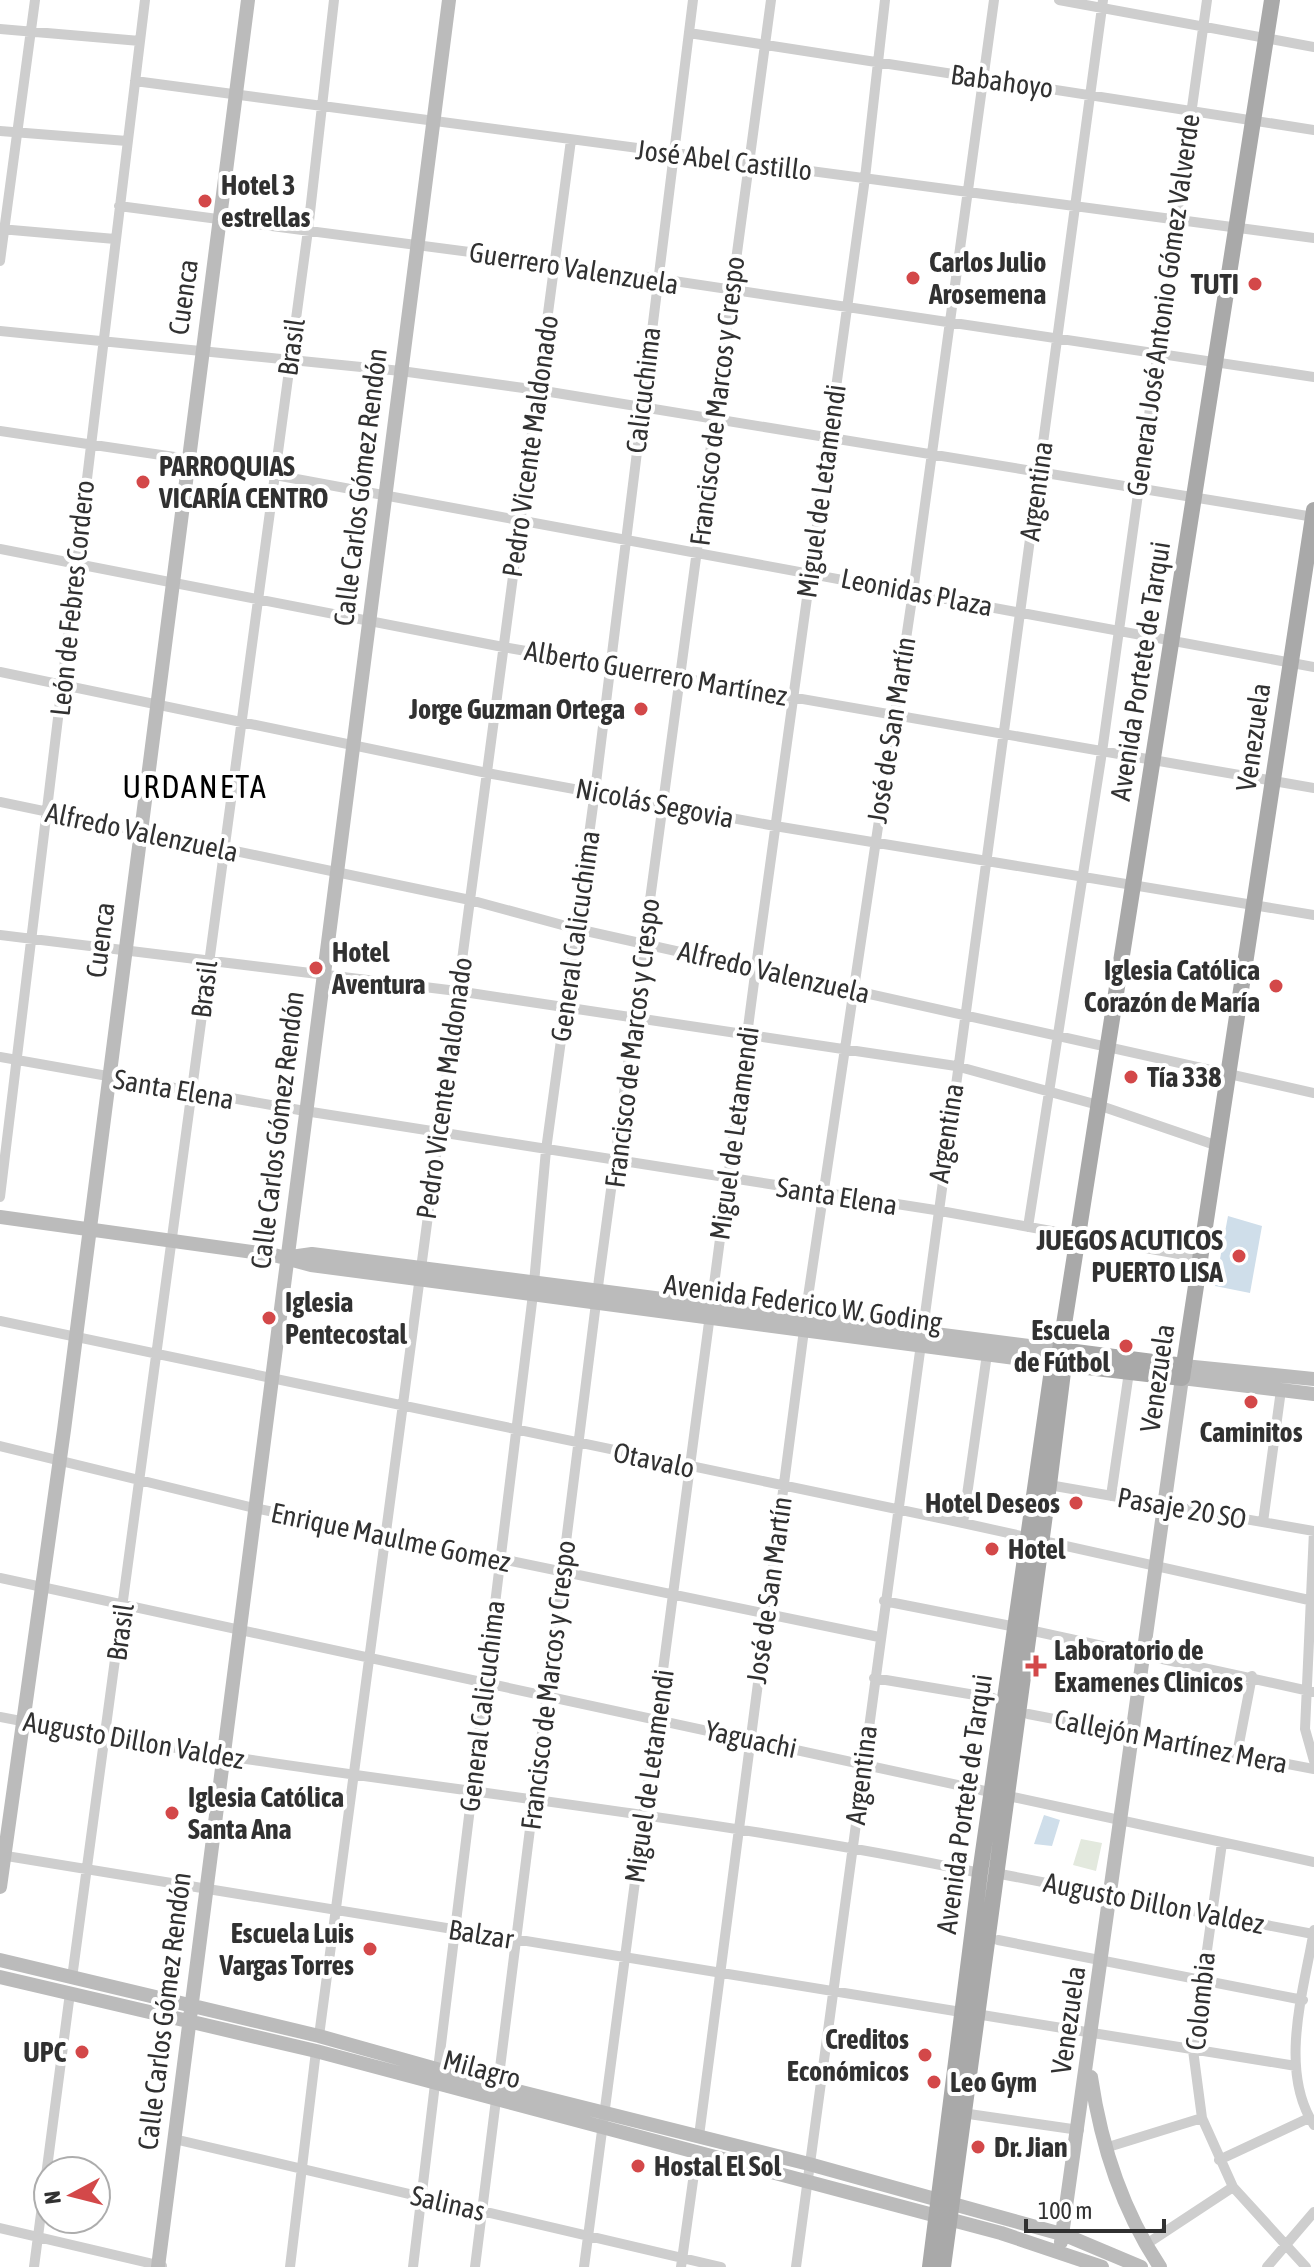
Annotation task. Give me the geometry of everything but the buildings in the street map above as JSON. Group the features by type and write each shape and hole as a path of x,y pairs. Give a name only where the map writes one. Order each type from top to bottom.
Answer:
{"main road":[{"name":"Cuenca","path":"0,1887 2,1855 60,1462 248,0"},
{"name":"Calle Carlos Gómez Rendón","path":"160,2266 169,2138 190,2013 449,0"},
{"name":"Avenida Portete de Tarqui","path":"943,2267 943,2210 1059,1359 1272,0"},
{"name":"Venezuela","path":"1065,2235 1183,1372 1314,510"},
{"name":"Avenida Federico W. Goding","path":"0,1217 286,1257 311,1265 420,1274 597,1295 1059,1359 1129,1372 1183,1372 1314,1394"},
{"name":"Avenida Federico W. Goding","path":"918,1339 987,1354 1183,1372 1314,1379"},
{"name":"Avenida Portete de Tarqui","path":"1035,1540 1049,1485 1059,1359"},
{"name":"Milagro","path":"0,1960 71,1986"},
{"name":"Milagro","path":"0,1977 71,1986 318,2043 496,2093 698,2144 807,2182 943,2210"},
{"name":"Avenida Portete de Tarqui","path":"930,2267 962,2113 969,2013"},
{"path":"1088,2062 1105,2148 1145,2245 1160,2267"},
{"path":"698,2144 809,2164 1050,2247 1086,2264 1102,2267"},
{"path":"943,2210 1065,2235 1141,2267"},
{"path":"1050,2247 1062,2242 1065,2235"}],"street":[{"path":"0,261 35,0"},
{"name":"León de Febres Cordero","path":"0,1197 145,0"},
{"name":"Brasil","path":"34,2267 158,1357 222,849 308,230 334,0"},
{"name":"Calicuchima","path":"625,541 693,0"},
{"name":"Francisco de Marcos y Crespo","path":"475,2267 597,1295 618,1162 662,804 771,0"},
{"name":"Miguel de Letamendi","path":"584,2267 792,696 865,178 885,0"},
{"name":"José de San Martín","path":"682,2262 804,1324 913,592 994,0"},
{"path":"1059,0 1102,4 1202,27 1314,47"},
{"name":"General José Antonio Gómez Valverde","path":"1028,1227 1102,752 1207,0"},
{"name":"Argentina","path":"796,2267 935,1210 965,1014 983,859 1040,472 1102,4"},
{"path":"0,29 140,41"},
{"name":"Babahoyo","path":"689,33 1314,130"},
{"name":"José Abel Castillo","path":"135,81 1314,238"},
{"path":"0,131 127,141"},
{"name":"Pedro Vicente Maldonado","path":"290,2267 571,140"},
{"name":"Guerrero Valenzuela","path":"119,206 554,263 657,281 846,306 1314,377"},
{"path":"2,229 115,239"},
{"path":"0,331 401,371 538,390 1314,517"},
{"name":"Leonidas Plaza","path":"0,431 188,459 697,555 809,571 1314,667"},
{"name":"General Calicuchima","path":"413,2267 534,1288 546,1150 595,791 625,541"},
{"name":"Alberto Guerrero Martínez","path":"0,549 503,647 1314,788"},
{"name":"Nicolás Segovia","path":"0,672 487,773 775,826 1314,915"},
{"name":"Alfredo Valenzuela","path":"0,802 470,900 577,929 1314,1093"},
{"path":"0,935 457,991 956,1066 1098,1105 1218,1146"},
{"name":"Santa Elena","path":"0,1057 305,1111 935,1210 1201,1258"},
{"name":"Otavalo","path":"0,1321 158,1357 963,1523 1309,1600"},
{"path":"963,1523 987,1354"},
{"path":"1111,1496 1129,1372"},
{"path":"1263,1522 1281,1390"},
{"name":"Enrique Maulme Gomez","path":"0,1446 254,1508 879,1637"},
{"name":"Pasaje 20 SO","path":"1049,1485 1314,1531"},
{"path":"1314,1531 1309,1600 1311,1690 1306,1741 1314,1761"},
{"name":"Yaguachi","path":"0,1578 1314,1862"},
{"path":"884,1601 1311,1690"},
{"path":"1237,1754 1252,1676"},
{"path":"874,1678 993,1698"},
{"name":"Callejón Martínez Mera","path":"1028,1714 1314,1769"},
{"name":"Augusto Dillon Valdez","path":"0,1717 223,1757 852,1846 1314,1932"},
{"name":"Colombia","path":"1222,1843 1193,2050 1202,2118 1233,2187 1306,2267"},
{"name":"Balzar","path":"2,1855 1296,2066"},
{"path":"1219,2160 1312,2121 1297,2088 1296,2066 1314,1932"},
{"path":"998,1940 1303,2000"},
{"path":"962,2113 1079,2130"},
{"path":"1105,2148 1202,2118"},
{"name":"Salinas","path":"169,2138 588,2236 682,2262 721,2267"},
{"path":"1145,2245 1233,2187"},
{"path":"1267,2267 1314,2212"},
{"path":"0,2228 160,2266"}],"shaded area":[{"path":"1081,1839 1102,1843 1096,1871 1073,1865"}],"water":[{"name":"JUEGOS ACUTICOS PUERTO LISA","path":"1228,1216 1262,1226 1250,1293 1215,1286"},
{"path":"1044,1815 1060,1820 1052,1846 1034,1844"}],"place":[{"name":"Hotel 3 estrellas","path":"205,201"},
{"name":"Carlos Julio Arosemena","path":"913,278"},
{"name":"TUTI","path":"1255,284"},
{"name":"PARROQUIAS VICARÍA CENTRO","path":"143,482"},
{"name":"Jorge Guzman Ortega","path":"641,709"},
{"name":"Hotel Aventura","path":"316,968"},
{"name":"Iglesia Católica Corazón de María","path":"1276,986"},
{"name":"Tía 338","path":"1131,1077"},
{"name":"JUEGOS ACUTICOS PUERTO LISA","path":"1239,1256"},
{"name":"Iglesia Pentecostal","path":"269,1318"},
{"name":"Escuela de Fútbol","path":"1126,1346"},
{"name":"Caminitos","path":"1251,1402"},
{"name":"Hotel Deseos","path":"1076,1503"},
{"name":"Hotel","path":"992,1549"},
{"name":"Laboratorio de Examenes Clinicos","path":"1036,1666"},
{"name":"Iglesia Católica Santa Ana","path":"172,1813"},
{"name":"Escuela Luis Vargas Torres","path":"370,1949"},
{"name":"UPC","path":"82,2052"},
{"name":"Creditos Económicos","path":"925,2055"},
{"name":"Leo Gym","path":"934,2082"},
{"name":"Dr. Jian","path":"978,2147"},
{"name":"Hostal El Sol","path":"638,2166"}],"district":[{"name":"URDANETA","path":"195,786"}]}
